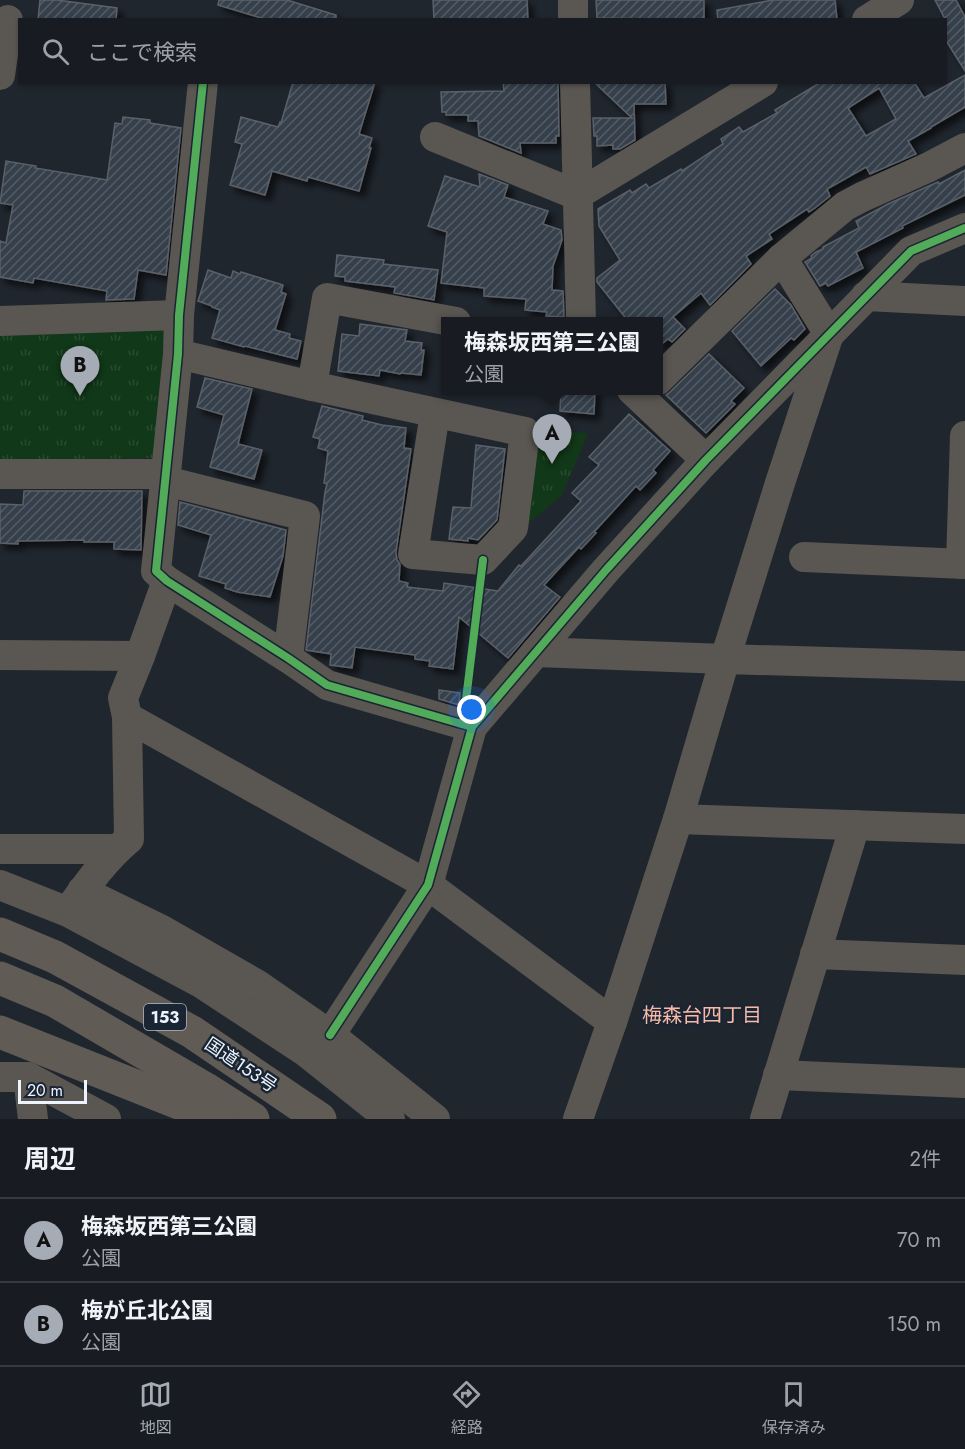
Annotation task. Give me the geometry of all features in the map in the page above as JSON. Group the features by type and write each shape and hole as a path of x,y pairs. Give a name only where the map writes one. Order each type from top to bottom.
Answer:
{"highway":[{"name":"国道153号","path":"0,934 55,957 192,1032 320,1119"},
{"name":"153","path":"0,978 55,1001 206,1089 252,1119"},
{"path":"0,1032 219,1119"}],"street":[{"path":"573,0 573,18"},
{"path":"870,18 899,0"},
{"path":"0,75 8,20"},
{"path":"202,84 178,315 178,354 156,571 167,581 327,685 468,725"},
{"path":"575,84 581,317"},
{"path":"578,195 760,84"},
{"path":"435,137 578,195"},
{"path":"663,372 782,258 845,206 965,148"},
{"path":"330,1035 428,885 468,725 536,652 606,570 706,460 911,250 965,228"},
{"path":"578,1119 678,819 725,659 829,334 782,258"},
{"path":"866,296 965,301"},
{"path":"312,386 327,298 441,318"},
{"path":"0,321 178,315"},
{"path":"178,354 312,386 525,432 513,528 483,561 413,554 435,413"},
{"path":"648,395 706,460"},
{"path":"804,557 963,564 965,436"},
{"path":"0,474 166,477 305,516 288,658"},
{"path":"75,901 116,849 129,839 127,717 123,698 167,581"},
{"path":"536,652 965,666"},
{"path":"0,655 140,656"},
{"path":"127,717 428,885 612,1022"},
{"path":"678,819 965,829"},
{"path":"765,1119 855,825"},
{"path":"0,849 116,849"},
{"path":"0,885 75,901 162,930 258,985 330,1035 435,1119"},
{"path":"75,901 306,1052 390,1119"},
{"path":"815,954 965,960"},
{"path":"778,1075 965,1083"},
{"path":"14,1077 33,1119"},
{"path":"14,1077 106,1119"}],"path":[{"path":"468,725 483,561"}],"green space":[{"path":"165,329 155,458 0,460 0,335"},
{"path":"533,430 588,433 562,495 524,527"}],"building":[{"path":"40,0 117,8 116,18 38,18"},
{"path":"219,0 287,0 336,15 336,18 261,18 218,5"},
{"path":"433,0 527,0 528,18 434,18"},
{"path":"596,0 704,0 704,18 597,18"},
{"path":"773,0 835,0 837,18 718,18 717,10"},
{"path":"935,0 956,0 965,17 965,71 947,42 947,18 944,18"},
{"path":"965,75 965,107 908,141 916,154 870,174 866,167 827,189 830,196 815,208 809,212 807,209 769,234 772,239 746,256 751,264 710,305 701,293 673,317 685,329 672,342 668,339 663,343 663,317 625,317 597,282 597,278 620,260 599,226 598,209 630,190 632,193 646,184 649,188 681,169 682,171 723,144 721,139 739,127 743,132 777,113 775,110 818,84 915,84 924,98","holes":["879,88 896,119 866,136 848,108"]},
{"path":"292,84 374,84 359,134 372,138 359,191 308,177 307,181 272,171 265,195 230,185 242,144 235,142 241,117 278,127"},
{"path":"503,84 558,84 559,136 556,136 556,143 520,143 521,153 479,136 478,121 468,121 468,115 446,115 446,112 442,112 441,92 504,91"},
{"path":"596,84 665,84 666,104 634,104 635,140 620,149 613,149 613,145 597,146 593,118 632,118"},
{"path":"123,117 150,120 150,123 181,128 166,275 138,270 134,299 106,300 107,291 34,278 33,283 0,277 0,241 6,243 13,205 0,203 6,161 107,180 115,123 122,124"},
{"path":"965,170 965,195 856,252 863,268 828,286 826,283 820,286 805,262 816,252 859,228 856,221 888,204 938,182 939,184"},
{"path":"479,174 508,185 504,197 548,211 543,224 561,230 562,240 553,266 552,290 563,291 564,317 546,316 547,312 525,310 526,299 484,296 484,288 441,283 447,232 428,226 445,176 480,187"},
{"path":"337,255 384,260 383,264 438,270 434,300 394,293 395,287 345,281 345,277 335,276"},
{"path":"208,270 231,278 233,271 240,274 241,272 283,285 281,292 286,294 275,330 290,334 289,338 301,341 297,359 212,338 220,310 198,301"},
{"path":"775,289 791,305 805,329 794,340 791,338 761,366 732,331"},
{"path":"360,324 407,330 405,341 422,343 421,350 424,350 421,375 380,370 379,376 338,371 342,334 359,336"},
{"path":"709,354 744,388 731,401 735,404 706,433 666,395"},
{"path":"205,378 252,389 238,444 262,450 254,479 210,467 224,415 197,407"},
{"path":"561,395 595,395 594,414 560,411"},
{"path":"322,406 363,416 362,420 406,428 404,448 411,449 396,552 400,564 399,581 408,583 407,587 443,591 444,583 498,591 519,565 521,566 581,501 572,493 599,465 589,457 629,414 670,451 653,470 656,473 640,490 636,486 594,532 596,533 581,549 579,547 544,585 560,597 508,658 459,617 453,669 429,666 430,661 415,659 415,655 355,647 352,668 330,665 331,654 306,650 327,484 324,483 328,451 318,448 320,439 313,437"},
{"path":"476,445 505,449 497,520 478,540 449,539 453,507 471,508"},
{"path":"24,491 142,491 141,550 114,549 114,542 84,542 84,540 0,543 0,504 23,505"},
{"path":"180,502 286,530 283,556 270,597 237,592 225,588 226,584 199,576 211,535 178,525"},
{"path":"439,690 460,693 459,705 439,699"}],"cycle path":[{"path":"203,84 156,571 167,581 327,685 472,727"},
{"path":"330,1035 428,885 472,727 606,570 706,460 911,251 965,228"},
{"path":"463,724 483,560"}],"place":[{"name":"梅が丘北公園","path":"80,396"},
{"name":"梅森坂西第三公園","path":"552,464"}],"district":[{"name":"梅森台四丁目","path":"702,1015"}]}
